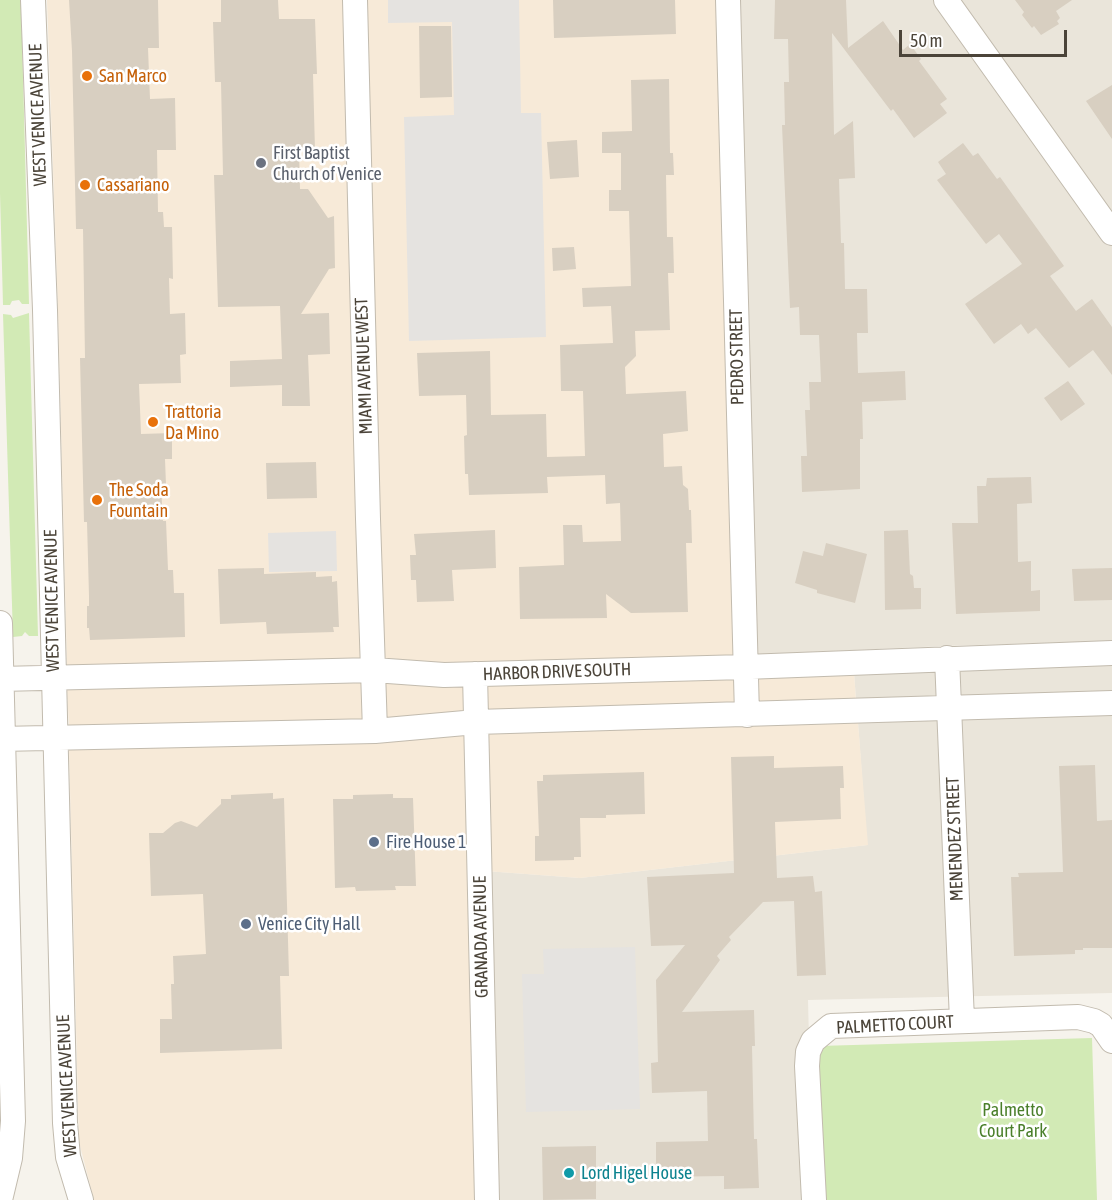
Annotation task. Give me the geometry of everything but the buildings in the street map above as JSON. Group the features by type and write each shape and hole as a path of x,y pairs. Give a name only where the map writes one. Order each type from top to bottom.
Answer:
{"street":[{"name":"WEST VENICE AVENUE","path":"33,0 45,309 65,1123 68,1157 81,1200"},
{"name":"MIAMI AVENUE WEST","path":"355,0 375,731"},
{"name":"PEDRO STREET","path":"728,0 747,715"},
{"path":"946,0 1112,233"},
{"path":"0,623 14,1121 10,1158 0,1200"},
{"name":"HARBOR DRIVE SOUTH","path":"1,679 374,670 444,675 745,667 1112,653"},
{"name":"MENENDEZ STREET","path":"947,658 962,1021"},
{"name":"GRANADA AVENUE","path":"475,674 488,1200"},
{"path":"2,739 375,731 476,722 1112,703"},
{"name":"PALMETTO COURT","path":"814,1200 808,1052 813,1041 831,1026 1069,1018 1094,1021 1106,1030 1112,1041"}],"shaded area":[{"path":"47,0 736,0 746,655 445,663 386,658 67,666"},
{"path":"388,0 519,0 521,113 541,113 546,337 409,341 404,117 454,115 452,22 388,23"},
{"path":"736,0 1112,0 1112,641 746,655"},
{"path":"336,531 337,571 269,572 268,533"},
{"path":"1112,665 1112,692 856,700 854,673"},
{"path":"854,673 856,700 475,710 375,719 69,727 67,689"},
{"path":"1112,715 1112,993 808,1000 813,1200 475,1200 472,870 580,878 867,845 858,723"},
{"path":"858,723 868,845 580,878 472,870 475,1200 94,1200 79,1142 69,750 363,743 476,734"},
{"path":"635,947 640,1109 526,1112 522,974 544,974 543,949"}],"green space":[{"path":"0,0 21,0 29,304 22,304 19,300 12,301 10,305 3,305 0,193"},
{"path":"29,313 38,636 29,636 25,632 22,636 13,637 3,314 11,315 13,318"},
{"name":"Palmetto Court Park","path":"1092,1038 1097,1200 824,1200 819,1046"}],"place":[{"name":"San Marco","path":"87,76"},
{"name":"First Baptist Church of Venice","path":"261,163"},
{"name":"Cassariano","path":"85,185"},
{"name":"Trattoria Da Mino","path":"153,422"},
{"name":"The Soda Fountain","path":"97,500"},
{"name":"Fire House 1","path":"374,842"},
{"name":"Venice City Hall","path":"246,924"},
{"name":"Lord Higel House","path":"569,1173"}]}
